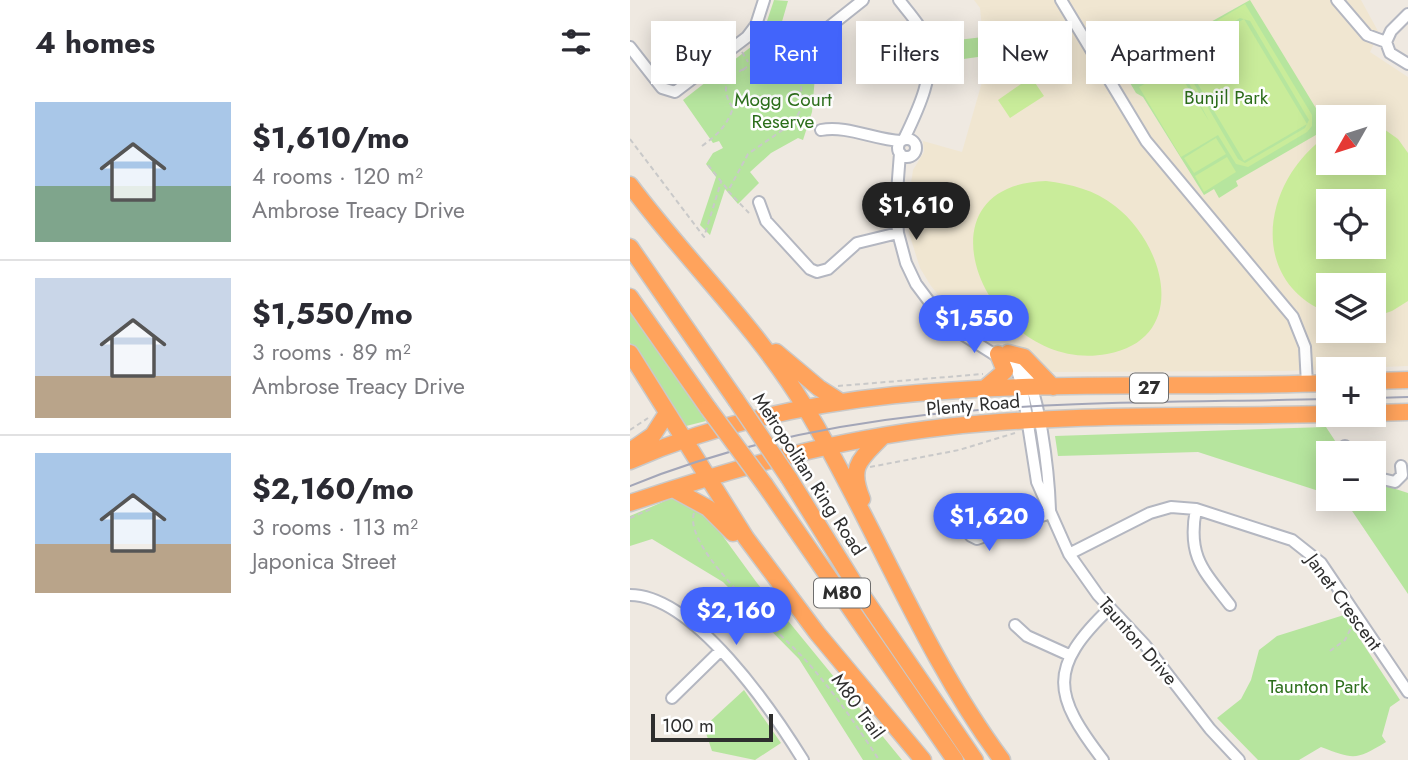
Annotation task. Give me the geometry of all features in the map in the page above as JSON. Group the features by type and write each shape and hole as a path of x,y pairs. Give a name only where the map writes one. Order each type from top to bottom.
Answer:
{"highway":[{"path":"630,185 705,280 747,326 802,403 878,540 946,671 1002,760"},
{"name":"Metropolitan Ring Road","path":"630,247 789,478 856,586 975,760"},
{"path":"705,280 781,356 841,402"},
{"name":"Metropolitan Ring Road","path":"630,296 765,485 955,760"},
{"path":"630,353 710,482 817,633 923,760"},
{"path":"985,388 1005,371 1003,354 1024,357 1053,387"},
{"path":"1386,381 1408,380"},
{"path":"1307,384 1308,414"},
{"name":"Plenty Road","path":"630,461 681,436 802,403 841,402 985,388 1316,384"},
{"path":"1386,412 1408,412"},
{"path":"630,451 647,441 653,423 667,413"},
{"name":"Plenty Road","path":"630,503 673,489 710,482 883,436 944,427 1033,427 1316,414"},
{"path":"878,540 855,482 857,463 883,436"},
{"path":"673,489 720,518 781,597 817,633"}],"street":[{"path":"630,47 657,84 671,93 681,89 737,46 754,29 764,0"},
{"path":"837,21 863,0"},
{"path":"899,0 919,25 928,48 927,76 905,147 896,205 898,233 906,263 946,324 966,339 1003,354 1016,368 1027,387"},
{"path":"1062,0 1146,141 1293,317 1305,346 1307,384"},
{"path":"1337,0 1367,35 1385,42 1390,53 1408,64"},
{"path":"1385,42 1391,31 1408,14"},
{"path":"821,130 832,128 905,147"},
{"path":"759,202 766,221 810,269 817,272 828,269 857,243 898,233"},
{"name":"Taunton Drive","path":"1027,387 1037,482 1069,554 1110,608 1145,645 1210,729 1239,760"},
{"path":"1386,480 1395,482 1402,475 1401,466"},
{"path":"946,506 971,536 977,539 1050,513"},
{"name":"Janet Crescent","path":"1069,554 1150,513 1171,507 1196,509 1292,540 1315,555 1408,692"},
{"path":"1196,509 1192,539 1196,557 1230,605"},
{"path":"630,595 653,598 675,608 760,694 803,760"},
{"path":"1103,760 1080,729 1067,704 1064,676 1069,655 1083,634 1110,608"},
{"path":"1015,625 1027,636 1069,655"},
{"path":"672,698 719,652"}],"path":[{"path":"702,146 721,132 729,120 733,108 726,97 726,82 732,75 744,70 749,63 737,46"},
{"path":"728,191 748,154 786,131 798,116 804,84"},
{"path":"630,139 704,237 721,182"},
{"path":"708,165 749,213"},
{"path":"630,430 653,423"},
{"path":"857,463 880,466 959,450 1018,432 1018,437 1033,427"},
{"path":"630,518 655,506"},
{"name":"M80 Trail","path":"698,506 693,527 703,548 807,662 880,760"},
{"path":"1331,651 1345,640 1352,626"}],"shaded area":[{"path":"974,0 1361,0 1379,33 1370,52 1408,77 1408,366 1386,367 1386,357 1316,357 1316,370 1050,372 1027,354 972,327 954,314 920,268 909,233 907,210 913,170 924,152 923,141 962,152 981,84 1072,84 1072,21 981,21 980,8"}],"green space":[{"path":"774,0 788,1 782,21 767,21"},
{"name":"Bunjil Park","path":"1250,0 1316,108 1316,135 1236,181 1238,186 1219,198 1214,189 1204,195 1143,97 1136,93 1131,84 1239,84 1239,21 1212,21"},
{"path":"1245,4 1312,115 1312,126 1307,132 1248,167 1236,164 1218,135 1181,157 1139,87 1144,84 1186,84 1209,121 1189,84 1194,84 1238,159 1245,163 1305,128 1309,120 1250,21 1240,18 1235,21 1217,21"},
{"path":"1244,19 1307,124 1244,161 1198,84 1239,84 1239,22"},
{"path":"978,38 978,57 964,59 964,39"},
{"name":"Mogg Court Reserve","path":"750,48 750,84 814,84 812,112 803,140 798,138 771,153 750,172 759,183 738,204 725,189 710,235 700,225 716,177 706,164 713,153 723,148 719,141 713,143 683,100 703,84 736,84 736,59"},
{"path":"1021,84 1036,84 1044,96 1010,118 998,100"},
{"path":"1386,130 1398,139 1408,153 1408,301 1392,311 1386,313 1386,273 1316,273 1316,306 1302,297 1284,277 1275,253 1273,227 1278,201 1289,176 1316,145 1316,175 1386,175"},
{"path":"1216,138 1226,154 1194,173 1184,158"},
{"path":"1227,157 1236,172 1204,192 1195,176"},
{"path":"1046,181 1082,189 1107,200 1133,223 1147,243 1157,266 1161,289 1159,311 1150,330 1133,345 1107,354 1065,353 1028,337 999,310 980,277 973,243 980,213 1004,190"},
{"path":"630,310 706,421 682,427 630,343"},
{"path":"1326,427 1335,441 1316,441 1316,490 1198,452 1058,456 1055,436"},
{"path":"1386,486 1408,493 1408,594 1352,511 1386,511"},
{"path":"672,498 706,513 757,583 902,760 863,760 799,659 723,582 652,539 630,546 630,516"},
{"name":"Taunton Park","path":"1344,615 1400,700 1390,707 1382,736 1386,742 1355,756 1321,747 1299,760 1258,760 1217,718 1241,699 1251,680 1259,650 1277,636"},
{"path":"744,690 781,743 755,760 712,751 704,727"}],"tram line":[{"path":"1386,398 1408,397"},
{"path":"630,486 715,456 801,434 887,420 974,410 1062,405 1316,399"}]}
